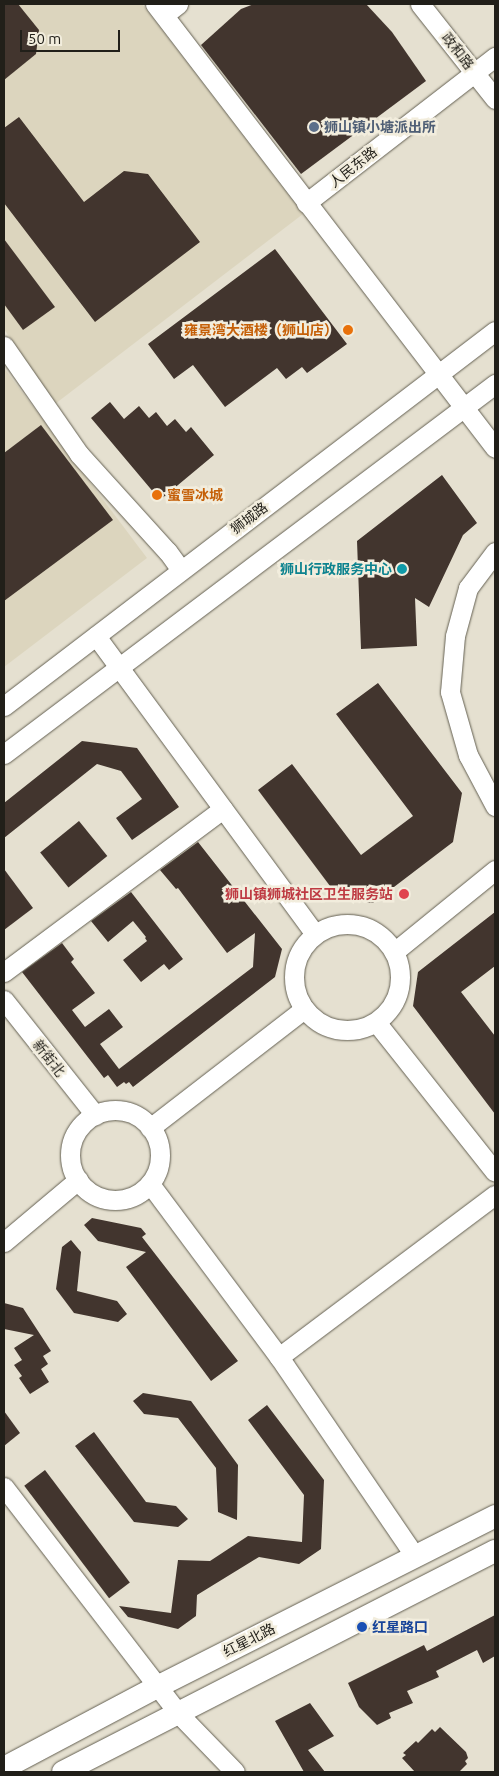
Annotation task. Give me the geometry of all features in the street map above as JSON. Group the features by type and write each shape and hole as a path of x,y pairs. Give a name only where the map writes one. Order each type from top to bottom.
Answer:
{"main road":[{"name":"红星北路","path":"4,1768 157,1687 495,1516"},
{"path":"63,1772 495,1551"}],"street":[{"name":"政和路","path":"420,4 495,99"},
{"path":"166,7 306,203 495,448"},
{"name":"人民东路","path":"306,203 495,57"},
{"name":"狮城路","path":"4,706 495,331"},
{"path":"4,346 78,454 168,552 181,570"},
{"path":"4,754 495,384"},
{"path":"495,552 468,588 455,636 450,692 468,755 495,806"},
{"path":"96,636 315,934"},
{"path":"4,972 223,809"},
{"path":"394,952 495,870"},
{"path":"360,925 377,933 394,952 399,962 401,981 398,993 390,1010 376,1022 359,1030 340,1031 323,1025 304,1009 299,1001 294,983 295,965 302,948 315,934 332,926 360,925"},
{"name":"新街北","path":"4,1000 95,1115"},
{"path":"150,1128 304,1009"},
{"path":"376,1022 495,1172"},
{"path":"120,1110 138,1117 150,1128 158,1141 160,1157 157,1171 150,1184 138,1194 123,1200 107,1200 92,1194 73,1173 70,1158 72,1142 78,1128 95,1115 104,1111 120,1110"},
{"path":"4,1242 78,1180"},
{"path":"150,1184 279,1358 415,1556"},
{"path":"279,1358 495,1195"},
{"path":"7,1497 177,1712 234,1772"}],"shaded area":[{"path":"4,4 142,4 303,214 55,404 4,329"},
{"path":"4,368 147,558 4,667"}],"building":[{"path":"4,4 18,4 39,30 36,54 4,80"},
{"name":"狮山镇小塘派出所","path":"254,4 366,4 392,32 426,81 301,174 201,45 241,9"},
{"path":"19,117 84,202 124,171 148,174 200,242 95,322 4,203 4,128"},
{"path":"4,239 55,307 23,330 4,304"},
{"path":"275,249 347,344 307,373 302,367 286,379 277,368 225,407 193,365 174,379 148,344"},
{"path":"110,402 124,419 139,406 149,418 156,412 167,426 175,419 186,432 191,427 214,455 160,500 91,418"},
{"path":"41,425 113,520 4,601 4,453"},
{"name":"狮山行政服务中心","path":"442,475 477,523 463,535 429,607 415,598 417,646 361,649 357,541"},
{"path":"378,683 462,793 453,842 373,903 339,898 258,790 292,764 361,855 413,816 336,714"},
{"path":"82,741 137,748 179,807 132,840 116,818 142,799 121,771 97,764 4,838 4,803"},
{"path":"79,821 107,856 68,887 40,852"},
{"path":"198,842 282,949 275,977 133,1087 129,1082 126,1084 124,1082 117,1087 108,1075 104,1078 22,972 62,943 74,959 71,962 95,993 72,1010 85,1027 109,1009 123,1027 100,1044 119,1069 253,967 255,933 227,953 178,888 176,889 160,870"},
{"path":"4,869 33,908 4,930"},
{"path":"131,892 183,959 169,970 164,964 141,982 123,960 147,941 133,921 108,942 91,921"},
{"path":"495,912 495,966 461,992 495,1036 495,1114 413,1006 418,972"},
{"path":"92,1218 141,1228 146,1234 142,1237 238,1361 211,1381 126,1267 146,1252 98,1241 84,1225"},
{"path":"71,1240 81,1252 77,1291 117,1301 127,1314 118,1322 74,1313 56,1289 62,1247"},
{"path":"4,1303 23,1308 51,1351 43,1356 48,1364 41,1369 49,1382 30,1394 19,1378 22,1376 14,1365 22,1360 14,1348 34,1335 4,1329"},
{"path":"143,1393 191,1401 238,1465 237,1520 218,1512 216,1468 178,1418 144,1414 133,1401"},
{"path":"267,1405 324,1480 321,1549 299,1564 259,1557 197,1595 196,1616 178,1629 128,1617 119,1606 171,1613 178,1560 210,1561 248,1536 302,1542 304,1495 248,1420"},
{"path":"4,1411 20,1433 4,1446"},
{"path":"94,1432 146,1502 176,1506 188,1519 178,1527 134,1522 75,1446"},
{"path":"45,1470 130,1583 109,1598 24,1486"},
{"path":"495,1615 495,1656 483,1663 477,1650 436,1671 439,1677 407,1691 413,1703 389,1713 391,1718 377,1725 359,1707 348,1683 424,1645 427,1651"},
{"path":"310,1703 334,1736 308,1750 325,1772 304,1772 275,1721"},
{"path":"440,1727 466,1752 468,1758 465,1761 467,1764 459,1772 415,1772 402,1758 406,1755 403,1753 416,1741 418,1743 432,1729 435,1732"}],"place":[{"name":"狮山镇小塘派出所","path":"314,127"},
{"name":"雍景湾大酒楼（狮山店）","path":"348,330"},
{"name":"蜜雪冰城","path":"157,495"},
{"name":"狮山行政服务中心","path":"402,569"},
{"name":"狮山镇狮城社区卫生服务站","path":"404,894"},
{"name":"红星路口","path":"362,1627"}]}
